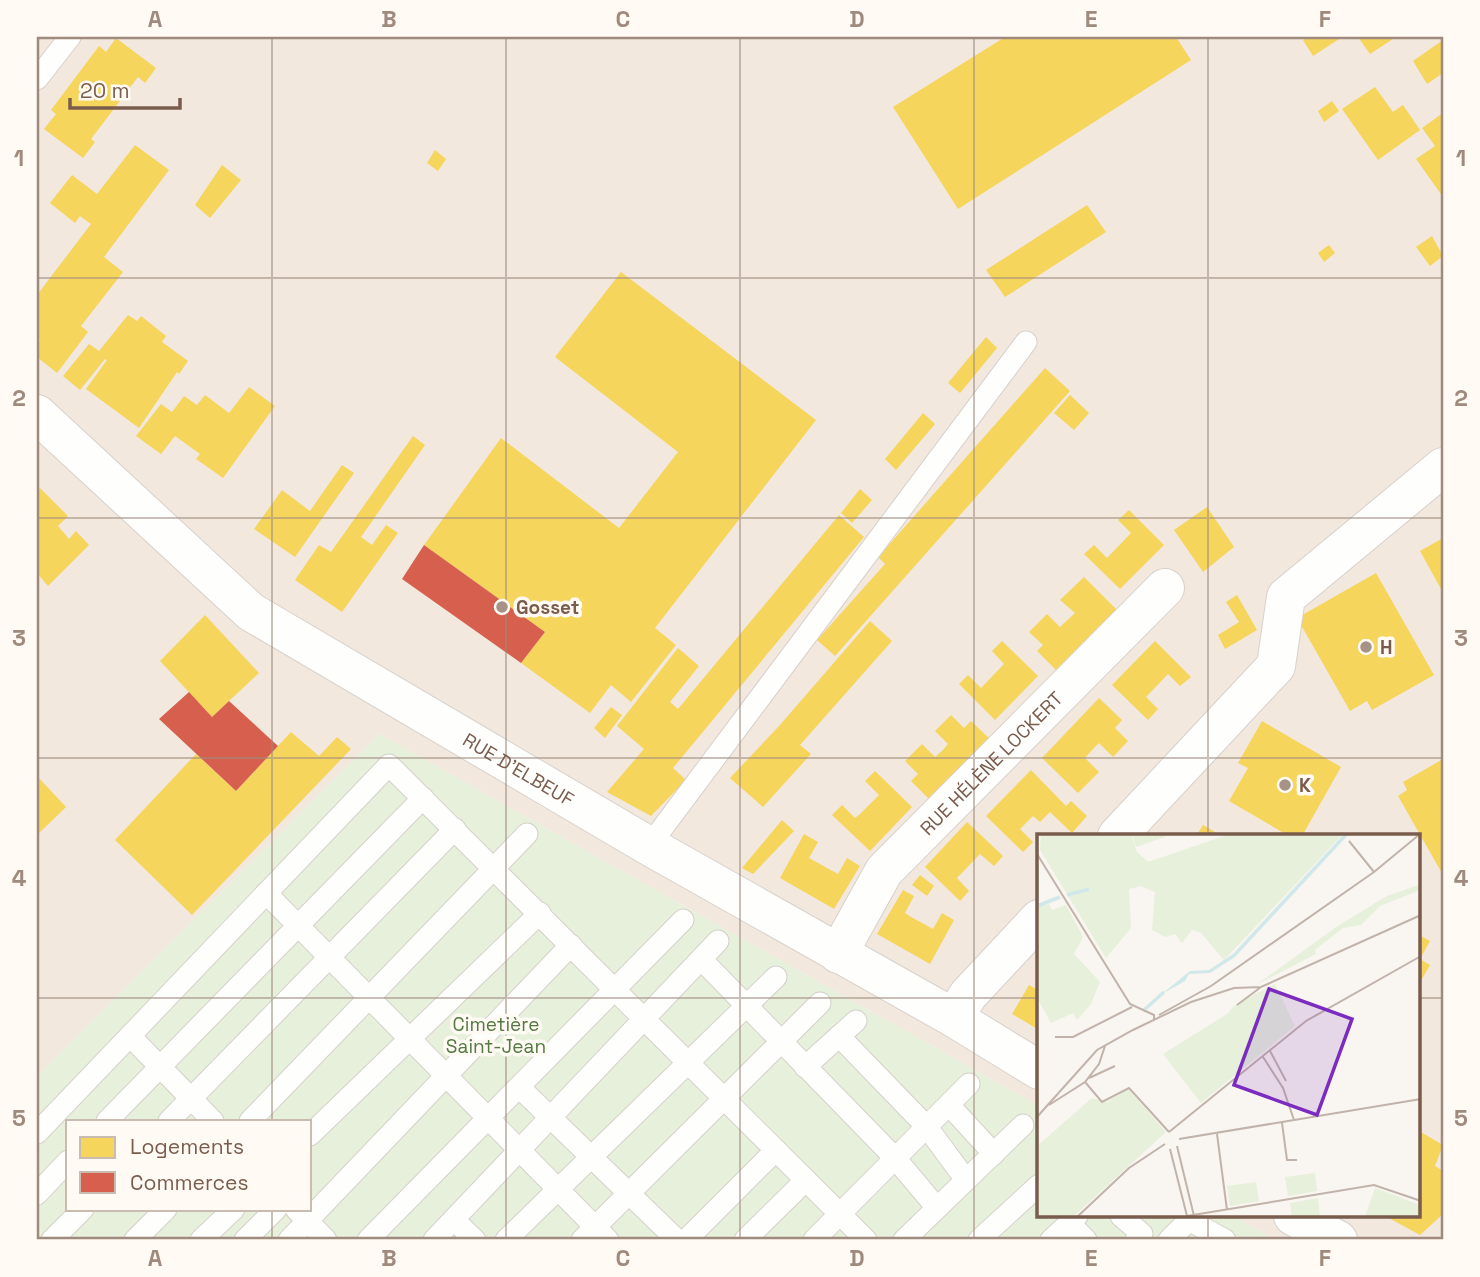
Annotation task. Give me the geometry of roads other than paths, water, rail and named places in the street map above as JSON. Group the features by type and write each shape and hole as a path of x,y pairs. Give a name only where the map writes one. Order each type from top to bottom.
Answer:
{"street":[{"name":"RUE D'ELBEUF","path":"37,414 251,612 649,846 954,1018 1037,1069"},
{"path":"1119,834 1276,666 1286,597 1443,467"},
{"name":"RUE HÉLÈNE LOCKERT","path":"838,954 884,871 1165,589"},
{"path":"954,1018 968,995 1037,921"},
{"path":"1297,1218 1338,1240"}],"lane":[{"path":"37,79 70,37"},
{"path":"649,846 1026,342"},
{"path":"37,1133 389,765 572,944 866,1240"},
{"path":"108,1120 423,798"},
{"path":"170,1120 455,830"},
{"path":"251,1120 527,834"},
{"path":"266,893 558,1189 595,1236 629,1193 820,1003"},
{"path":"312,1133 540,913"},
{"path":"368,1240 683,920"},
{"path":"434,1240 718,941"},
{"path":"312,1205 446,1075 572,944"},
{"path":"701,959 895,1158 937,1208"},
{"path":"506,1240 776,978"},
{"path":"805,1067 856,1021"},
{"path":"130,1036 212,1120"},
{"path":"839,1037 927,1127 966,1180"},
{"path":"814,1240 969,1084"},
{"path":"519,1087 677,1240"},
{"path":"949,1105 993,1154"},
{"path":"904,1240 1023,1125"},
{"path":"686,1240 776,1150"},
{"path":"37,1194 66,1163"},
{"path":"745,1240 806,1180"},
{"path":"979,1240 1037,1187"},
{"path":"52,1240 82,1210"},
{"path":"135,1240 165,1210"},
{"path":"201,1240 233,1210"},
{"path":"245,1240 275,1210"},
{"path":"289,1240 302,1215 326,1240"},
{"path":"1123,1218 1142,1234 1136,1240"},
{"path":"1170,1240 1186,1218 1220,1239"},
{"path":"1051,1240 1073,1219 1086,1240"},
{"path":"454,1220 475,1240"}],"place":[{"name":"Gosset","path":"502,607"},
{"name":"H","path":"1366,647"},
{"name":"K","path":"1285,785"}],"park label":[{"name":"Cimetière Saint-Jean","path":"496,1035"}]}
